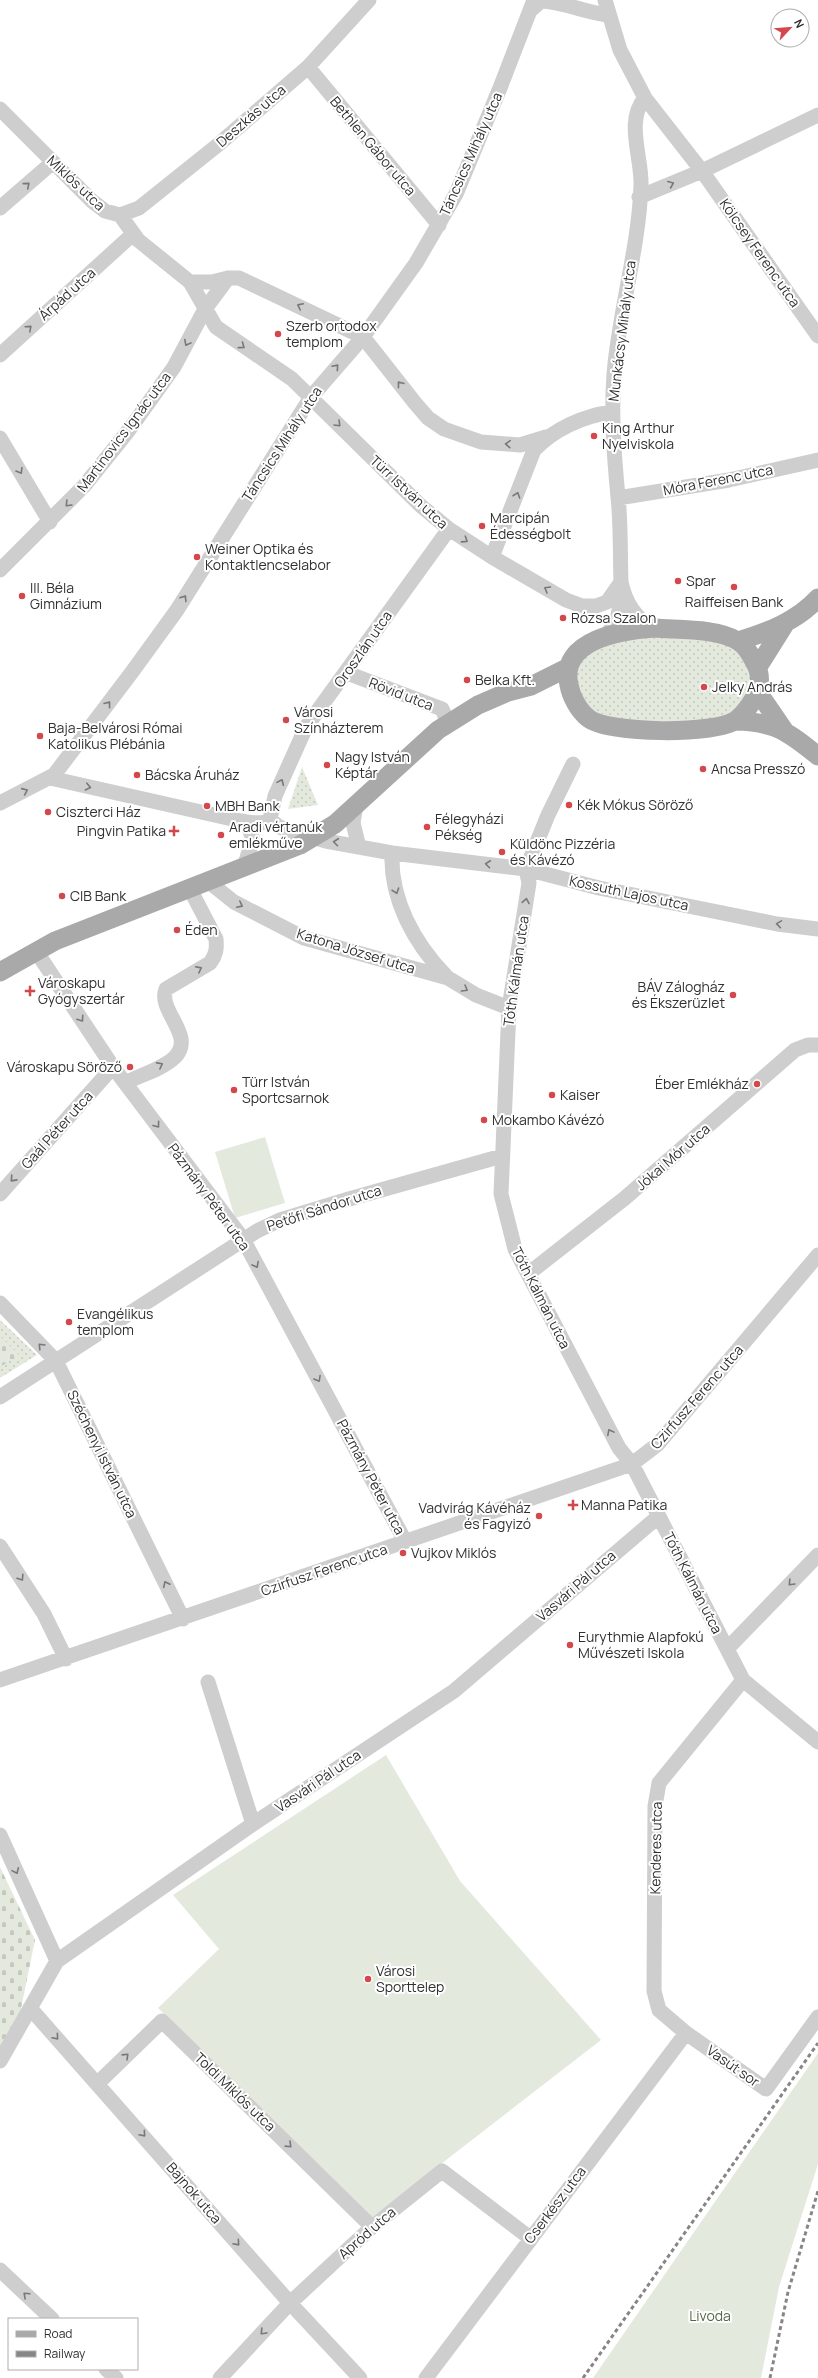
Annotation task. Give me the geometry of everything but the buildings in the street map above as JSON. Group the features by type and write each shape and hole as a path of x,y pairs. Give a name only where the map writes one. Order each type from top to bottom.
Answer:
{"main road":[{"path":"818,598 806,610 786,622 738,641 703,632 655,628 627,630 606,636 590,643 574,656 569,667 567,680 571,695 588,719 606,725 627,728 677,731 713,728 736,721 764,723 784,730 818,756"},
{"path":"758,667 786,622"},
{"path":"736,721 748,708 758,692 760,679 758,667 738,641"},
{"path":"0,972 36,952 78,932 282,853 314,838 335,824 438,730 448,723 485,702 508,692 531,686 569,667"},
{"path":"531,686 554,689 571,695"},
{"path":"758,692 784,730"}],"street":[{"name":"Deszkás utca","path":"120,216 139,208 219,144 308,67 369,0"},
{"name":"Kölcsey Ferenc utca","path":"605,0 620,50 645,98 702,171 818,336"},
{"name":"Táncsics Mihály utca","path":"50,778 132,672 177,610 311,397 363,337 416,263 456,194 533,5 541,1 556,2 592,13 609,15"},
{"name":"Bethlen Gábor utca","path":"308,67 439,225"},
{"name":"Munkácsy Mihály utca","path":"606,636 617,620 622,586 612,412 622,308 634,248 641,186 636,139 636,112 645,98"},
{"name":"Miklós utca","path":"0,109 96,204 105,211 120,216 133,234 190,282 216,327 292,379 311,397"},
{"path":"639,197 702,171 818,115"},
{"path":"0,208 53,162"},
{"name":"Árpád utca","path":"0,355 133,234"},
{"path":"190,282 212,282 228,278 239,278 251,282 363,337 428,418 444,429 480,442 520,445 546,437 591,415 612,412"},
{"name":"Martinovics Ignác utca","path":"0,570 50,522 84,486 129,430 174,367 205,309 228,278"},
{"name":"Türr István utca","path":"311,397 422,506 449,529 492,557 566,600 582,606 596,606 607,602 622,586"},
{"path":"492,557 526,466 534,450 546,437"},
{"path":"0,438 50,522"},
{"name":"Móra Ferenc utca","path":"618,498 730,480 818,460"},
{"name":"Oroszlán utca","path":"270,820 275,796 306,727 347,673 449,529"},
{"path":"622,586 641,621 655,628"},
{"name":"Rövid utca","path":"347,673 442,709 448,723"},
{"name":"Tóth Kálmán utca","path":"573,764 548,815 526,869 529,883 509,1008 501,1194 515,1249 619,1448 632,1464 744,1680 818,1742"},
{"path":"0,803 50,778 241,821 267,823 270,820"},
{"path":"356,805 353,822 359,847"},
{"name":"Kossuth Lajos utca","path":"270,820 279,827 314,838 359,847 526,869 599,888 777,924 818,929"},
{"path":"241,821 249,829 253,839 244,867"},
{"path":"392,852 393,883 408,921 428,957 448,978"},
{"name":"Katona József utca","path":"209,882 234,902 304,938 448,978 476,996 509,1008"},
{"path":"125,1083 175,1057 181,1047 180,1036 164,1002 163,996 166,989 210,963 215,957 217,948 216,939 190,889"},
{"name":"Pázmány Péter utca","path":"36,952 113,1067 243,1239 405,1541"},
{"name":"Jókai Mór utca","path":"528,1274 625,1198 794,1050 808,1045 818,1045"},
{"name":"Gaál Péter utca","path":"0,1194 113,1067"},
{"name":"Petőfi Sándor utca","path":"0,1397 243,1239 280,1220 502,1156"},
{"name":"Czirfusz Ferenc utca","path":"0,1680 66,1659 632,1464 658,1444 818,1256"},
{"name":"Széchenyi István utca","path":"0,1303 56,1361 183,1619"},
{"name":"Vasvári Pál utca","path":"0,2061 57,1961 253,1824 454,1691 659,1516"},
{"path":"0,1546 44,1614 66,1659"},
{"path":"727,1649 818,1555"},
{"name":"Kenderes utca","path":"686,2033 659,2010 654,1991 655,1806 659,1783 744,1680"},
{"path":"208,1682 253,1824"},
{"path":"0,1835 57,1961"},
{"name":"Bajnok utca","path":"30,2008 98,2083 290,2303 360,2378"},
{"name":"Vasút sor","path":"686,2033 766,2089 818,2017"},
{"name":"Toldi Miklós utca","path":"98,2083 162,2021 372,2227"},
{"name":"Cserkész utca","path":"426,2378 530,2238 686,2033"},
{"name":"Apród utca","path":"220,2378 290,2303 372,2227 442,2172 530,2238"},
{"path":"0,2270 51,2318"},
{"path":"107,2370 116,2378"}],"green space":[{"path":"629,636 703,636 736,645 754,681 745,705 714,722 627,721 593,712 578,692 576,671 581,660 593,646"},
{"path":"302,767 318,805 288,809"},
{"path":"265,1137 285,1203 235,1218 215,1152"},
{"path":"0,1320 37,1355 0,1378"},
{"path":"0,1336 19,1355 0,1367"},
{"name":"Városi Sporttelep","path":"386,1755 460,1881 601,2040 370,2219 158,2008 219,1949 173,1895"},
{"path":"0,1867 35,1940 16,2033 0,2061"},
{"name":"Livoda","path":"818,2053 818,2164 779,2287 761,2378 593,2378"}],"railway":[{"path":"583,2378 818,2043"},
{"path":"770,2378 788,2292 818,2191"}],"place":[{"name":"Szerb ortodox templom","path":"278,334"},
{"name":"King Arthur Nyelviskola","path":"594,436"},
{"name":"Marcipán Édességbolt","path":"482,526"},
{"name":"Weiner Optika és Kontaktlencselabor","path":"197,557"},
{"name":"Spar","path":"678,581"},
{"name":"Raiffeisen Bank","path":"734,587"},
{"name":"III. Béla Gimnázium","path":"22,596"},
{"name":"Rózsa Szalon","path":"563,618"},
{"name":"Belka Kft.","path":"467,680"},
{"name":"Jelky András","path":"704,687"},
{"name":"Városi Színházterem","path":"286,720"},
{"name":"Baja-Belvárosi Római Katolikus Plébánia","path":"40,736"},
{"name":"Nagy István Képtár","path":"327,765"},
{"name":"Ancsa Presszó","path":"703,769"},
{"name":"Bácska Áruház","path":"137,775"},
{"name":"Kék Mókus Söröző","path":"569,805"},
{"name":"MBH Bank","path":"207,806"},
{"name":"Ciszterci Ház","path":"48,812"},
{"name":"Félegyházi Pékség","path":"427,827"},
{"name":"Pingvin Patika","path":"174,831"},
{"name":"Aradi vértanúk emlékműve","path":"221,835"},
{"name":"Küldönc Pizzéria és Kávézó","path":"502,852"},
{"name":"CIB Bank","path":"62,896"},
{"name":"Éden","path":"177,930"},
{"name":"Városkapu Gyógyszertár","path":"30,991"},
{"name":"BÁV Zálogház és Ékszerüzlet","path":"733,995"},
{"name":"Városkapu Söröző","path":"130,1067"},
{"name":"Éber Emlékház","path":"757,1084"},
{"name":"Türr István Sportcsarnok","path":"234,1090"},
{"name":"Kaiser","path":"552,1095"},
{"name":"Mokambo Kávézó","path":"484,1120"},
{"name":"Evangélikus templom","path":"69,1322"},
{"name":"Manna Patika","path":"573,1505"},
{"name":"Vadvirág Kávéház és Fagyizó","path":"539,1516"},
{"name":"Vujkov Miklós","path":"403,1553"},
{"name":"Eurythmie Alapfokú Művészeti Iskola","path":"570,1645"},
{"name":"Városi Sporttelep","path":"368,1979"}]}
